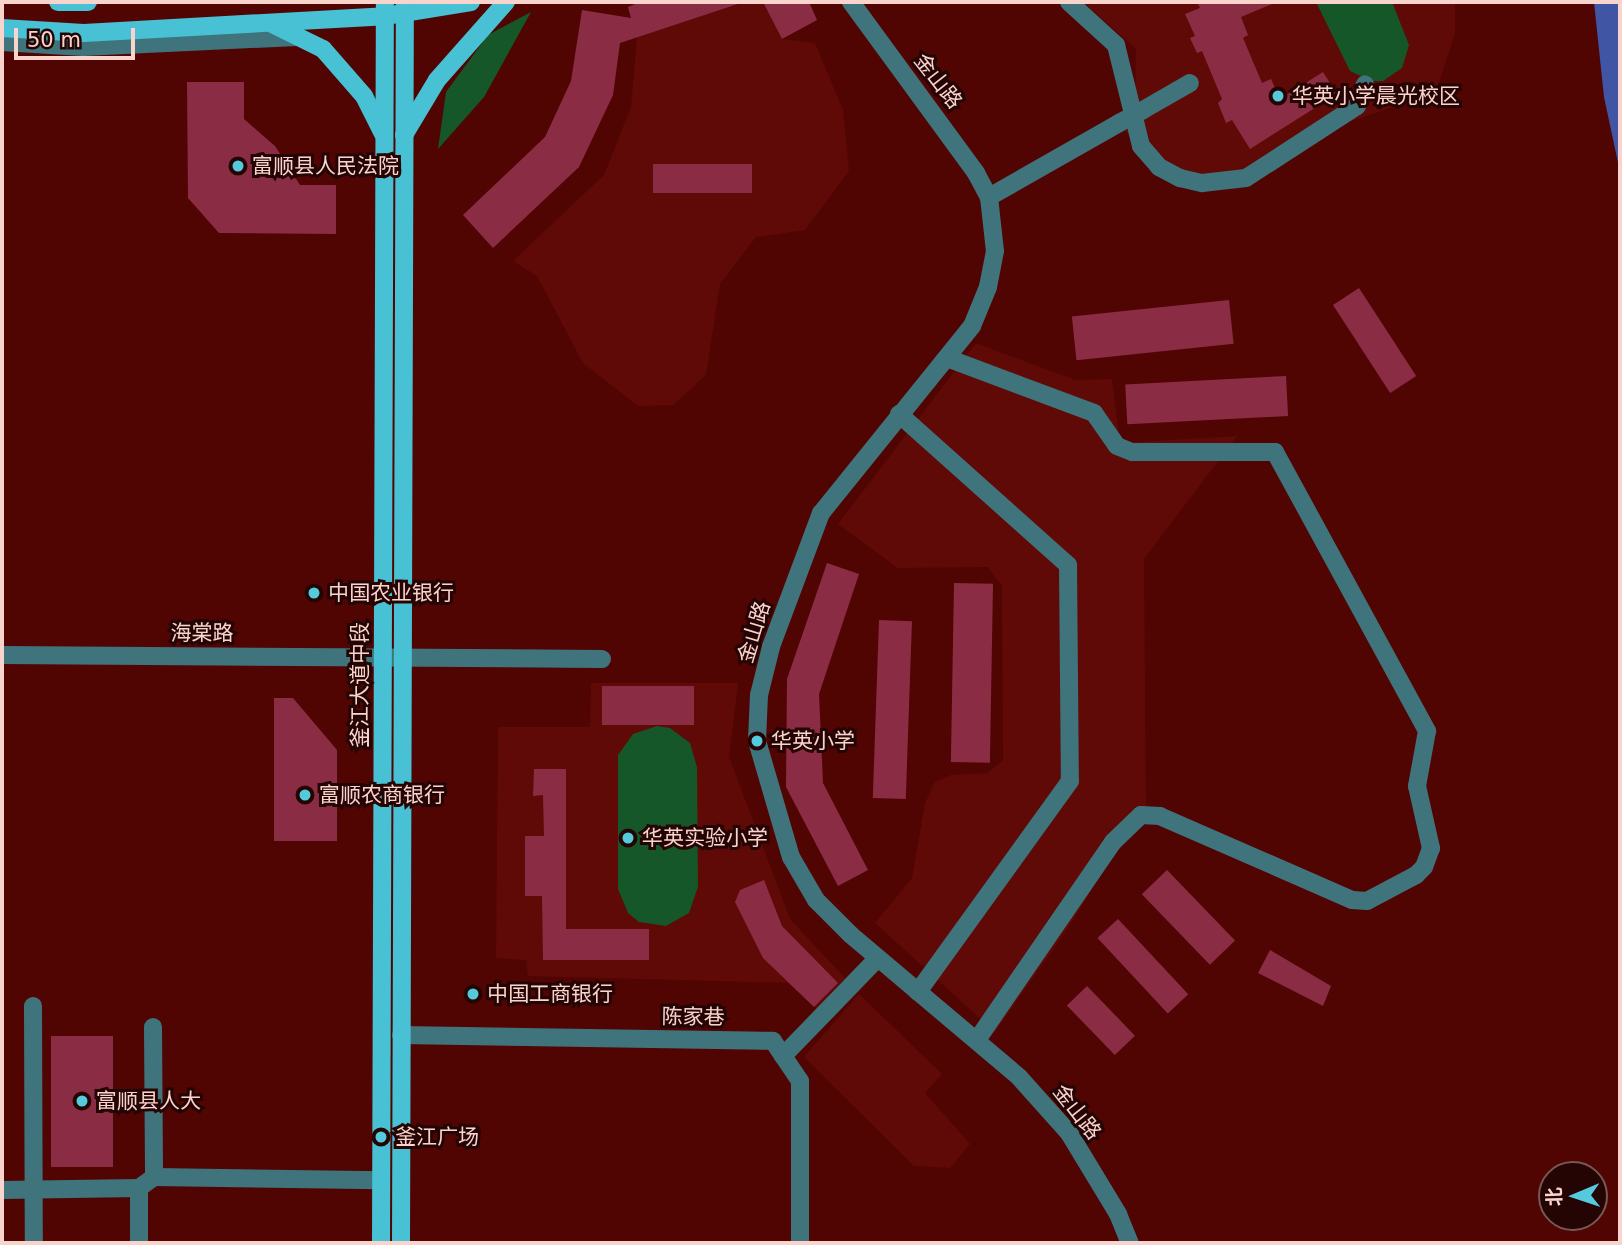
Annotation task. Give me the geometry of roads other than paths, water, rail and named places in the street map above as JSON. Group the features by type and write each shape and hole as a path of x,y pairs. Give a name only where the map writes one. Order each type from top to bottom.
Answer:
{"main road":[{"path":"58,2 88,2"},
{"path":"2,29 83,33 269,23 471,2"},
{"path":"404,135 437,80 506,2"},
{"name":"釜江大道中段","path":"401,1243 405,8"},
{"name":"釜江大道中段","path":"381,1243 385,9"},
{"path":"269,23 323,49 364,96 385,136"}],"street":[{"name":"金山路","path":"851,2 959,144 989,197 995,251 988,287 972,326 840,486 804,550 759,695 757,741 791,857 816,900 878,958 1019,1077 1069,1133 1118,1214 1130,1243"},
{"path":"1069,2 1116,45 1141,146 1159,167 1180,178 1202,183 1246,178 1357,106 1365,84"},
{"path":"2,42 83,47 297,37"},
{"path":"989,197 1190,83"},
{"path":"947,358 1094,413 1117,446 1132,452 1275,452 1427,731 1417,786 1431,848 1424,867 1416,875 1379,897 1352,900 1160,816 1141,815 1112,842 976,1040"},
{"path":"899,414 1068,565 1070,781 918,992"},
{"name":"海棠路","path":"2,655 601,659"},
{"path":"800,1243 800,1081 783,1056 878,958"},
{"path":"33,1006 34,1243"},
{"path":"153,1027 154,1177"},
{"name":"陈家巷","path":"401,1035 773,1041 783,1056"},
{"path":"2,1190 139,1188 154,1177 381,1180"},
{"path":"139,1188 139,1243"}],"water":[{"path":"1594,2 1620,2 1620,172 1604,97"}],"place":[{"name":"华英小学晨光校区","path":"1278,96"},
{"name":"富顺县人民法院","path":"238,166"},
{"name":"中国农业银行","path":"314,593"},
{"name":"华英小学","path":"757,741"},
{"name":"富顺农商银行","path":"305,795"},
{"name":"华英实验小学","path":"628,838"},
{"name":"中国工商银行","path":"473,994"},
{"name":"富顺县人大","path":"82,1101"},
{"name":"釜江广场","path":"381,1137"}]}
